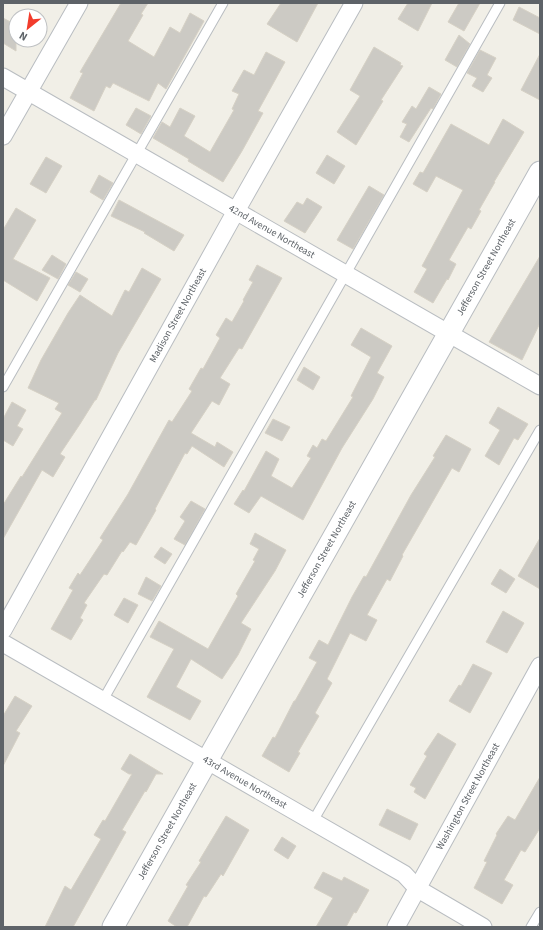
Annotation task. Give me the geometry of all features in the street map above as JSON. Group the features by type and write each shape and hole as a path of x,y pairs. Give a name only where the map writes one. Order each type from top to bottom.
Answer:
{"street":[{"path":"3,136 79,3"},
{"name":"Madison Street Northeast","path":"3,630 236,211 354,3"},
{"name":"42nd Avenue Northeast","path":"3,77 540,386"},
{"name":"Jefferson Street Northeast","path":"113,927 540,172"},
{"name":"43rd Avenue Northeast","path":"3,643 404,874 418,889 483,927"},
{"name":"Washington Street Northeast","path":"396,927 540,666"}],"lane":[{"path":"3,387 223,3"},
{"path":"103,700 500,3"},
{"path":"313,821 540,430"},
{"path":"531,927 540,912"}],"building":[{"path":"121,3 148,3 128,41 154,57 170,27 180,33 190,13 204,21 166,89 158,83 149,101 113,83 110,88 106,86 94,111 70,98 83,73 80,72"},
{"path":"281,3 318,3 297,42 267,24"},
{"path":"408,3 432,3 418,31 398,19"},
{"path":"459,3 480,3 464,31 448,22"},
{"path":"519,7 540,18 540,34 513,20"},
{"path":"3,18 8,21 8,46 3,43"},
{"path":"459,35 470,44 457,67 445,60"},
{"path":"374,47 401,63 400,65 403,66 381,100 383,101 356,145 337,132 360,96 350,90"},
{"path":"480,50 496,58 487,75 492,78 483,92 472,86 477,78 467,73"},
{"path":"266,52 285,62 258,111 263,113 223,182 188,161 189,159 153,138 162,122 170,127 180,108 195,116 184,136 210,152 234,110 232,109 239,94 232,91 244,70 254,75"},
{"path":"540,54 540,100 521,90"},
{"path":"429,87 441,94 433,109 431,108 409,142 400,137 407,124 402,122 412,106 416,109"},
{"path":"136,108 151,116 141,134 126,125"},
{"path":"503,119 524,132 494,182 471,229 468,227 449,260 456,264 448,280 447,279 433,303 414,292 427,269 422,266 463,190 436,176 427,192 413,184 420,172 423,173 451,124 489,145"},
{"path":"327,155 345,166 334,184 316,173"},
{"path":"46,157 62,166 46,193 30,184"},
{"path":"99,175 113,183 103,200 90,192"},
{"path":"369,186 384,195 353,249 337,240"},
{"path":"307,198 322,207 305,233 284,221 297,202 303,205"},
{"path":"119,200 184,235 174,251 144,233 145,232 111,216"},
{"path":"16,208 36,220 13,259 50,278 37,301 3,280 3,230"},
{"path":"52,255 66,264 58,279 42,270"},
{"path":"540,256 540,323 522,360 489,342"},
{"path":"257,265 282,278 242,349 239,348 220,378 230,384 219,405 212,401 191,433 215,447 217,442 233,452 224,467 192,446 187,454 185,453 136,545 130,542 123,552 122,551 107,575 104,574 84,603 87,605 80,618 83,620 71,640 51,629 73,590 69,588 78,573 80,575 103,540 100,538 128,494 169,420 172,422 192,391 189,389 201,368 203,369 220,338 216,335 226,318 232,322 244,301 243,300 253,282 249,280"},
{"path":"142,268 161,279 118,353 96,400 60,454 65,457 53,477 42,470 3,539 3,505 62,413 55,409 59,403 28,388 41,360 80,295 112,316 125,290 129,292"},
{"path":"76,272 88,279 80,292 68,285"},
{"path":"361,328 392,346 377,373 384,377 373,399 342,448 303,520 261,496 249,513 234,504 243,490 244,491 266,451 279,459 271,476 292,488 311,458 307,456 313,445 317,448 322,439 326,441 353,397 351,396 371,357 351,345"},
{"path":"304,367 320,377 313,390 297,380"},
{"path":"12,402 26,410 17,426 23,429 13,446 3,440 3,419"},
{"path":"498,407 528,424 518,440 514,438 499,465 485,456 500,430 489,423"},
{"path":"273,419 290,427 282,441 265,433"},
{"path":"446,435 471,449 459,472 452,468 402,555 403,556 390,581 387,579 367,615 377,620 366,641 350,633 327,679 332,683 315,713 319,716 298,752 300,753 289,772 262,756 273,737 275,738 294,701 317,662 309,658 319,640 328,645 352,597 364,576 366,577 411,495 435,457 433,456"},
{"path":"191,501 205,509 185,545 174,539 185,521 180,517"},
{"path":"255,533 286,550 275,571 241,623 251,629 238,655 222,679 191,659 176,687 201,701 190,720 147,697 174,649 150,637 159,621 208,649 238,596 236,594 255,561 253,560 259,549 250,544"},
{"path":"540,538 540,589 518,576"},
{"path":"161,547 172,554 165,564 154,557"},
{"path":"500,569 515,579 506,593 491,584"},
{"path":"146,577 161,586 152,601 138,594"},
{"path":"124,598 138,605 128,623 114,615"},
{"path":"503,611 524,623 507,653 486,642"},
{"path":"473,664 492,673 470,713 449,701 459,685 461,686"},
{"path":"15,696 32,706 16,731 20,733 3,766 3,716"},
{"path":"438,733 456,744 425,799 414,792 416,788 410,785 427,756 424,754"},
{"path":"130,754 163,774 156,774 122,830 126,832 73,927 45,927 65,886 71,890 101,839 94,835 103,820 105,821 132,774 129,774 121,769"},
{"path":"540,777 540,828 525,852 521,850 504,880 513,885 502,904 474,888 487,862 484,861 497,835 496,834 508,816 515,820"},
{"path":"387,809 418,824 410,840 379,825"},
{"path":"226,816 249,830 223,876 221,874 206,897 204,896 187,927 177,927 168,921 188,886 186,885 201,862 199,861"},
{"path":"282,837 296,846 288,859 274,850"},
{"path":"323,872 342,881 344,877 369,890 346,927 316,927 333,898 314,888"}]}
